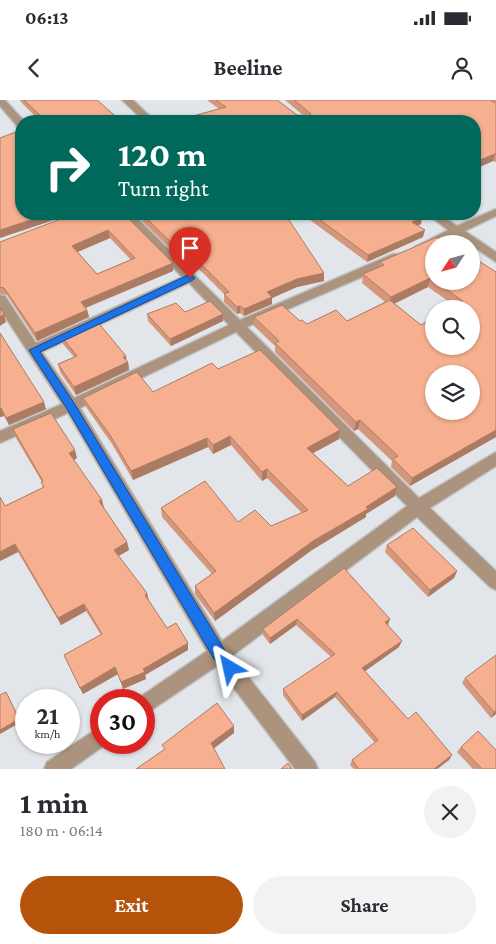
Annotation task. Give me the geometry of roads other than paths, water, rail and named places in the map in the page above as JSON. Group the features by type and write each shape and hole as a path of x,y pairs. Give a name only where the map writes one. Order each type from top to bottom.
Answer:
{"street":[{"path":"0,100 15,117"},
{"path":"127,100 143,115"},
{"path":"481,219 496,212"},
{"path":"133,220 418,507 496,582"},
{"path":"441,220 496,258"},
{"path":"0,437 238,326 480,220"},
{"path":"34,350 190,278"},
{"path":"0,299 70,406 219,654 308,769"},
{"path":"155,698 219,654 418,507 496,458"},
{"path":"54,769 90,744"}]}
